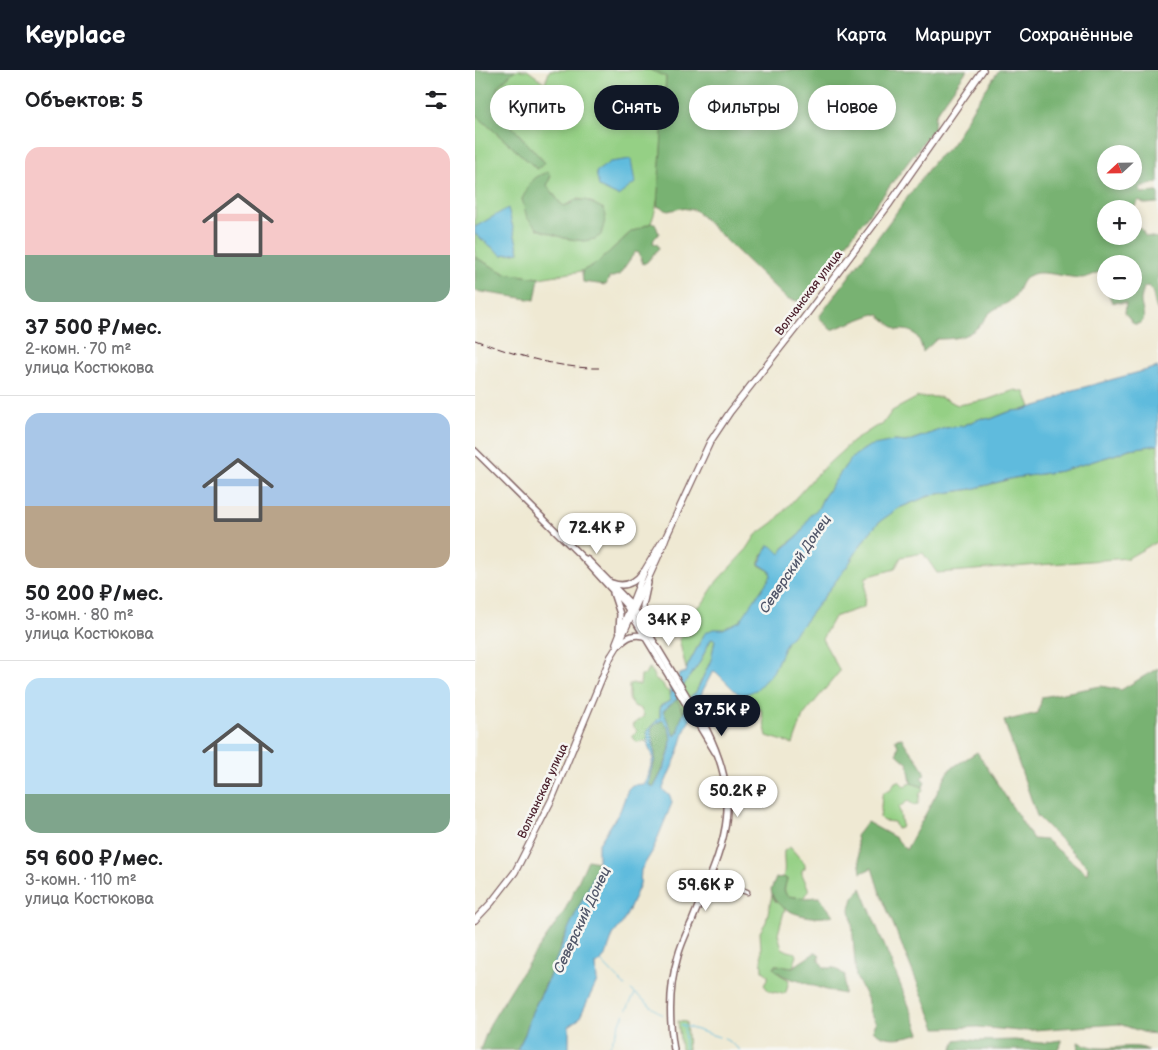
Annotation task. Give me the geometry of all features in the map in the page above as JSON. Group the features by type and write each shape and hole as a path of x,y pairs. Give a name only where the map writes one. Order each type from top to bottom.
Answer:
{"main road":[{"name":"Волчанская улица","path":"610,658 618,645 658,546 666,537 710,442 730,412 891,203 983,70"},
{"path":"475,451 583,558 611,590 632,609"},
{"path":"583,558 588,560 610,582 632,609 703,728 709,745 719,756 724,772 728,819 721,847 678,955 674,973 671,1013 674,1050"},
{"path":"610,582 627,585 648,572"},
{"path":"648,572 643,606 649,638"},
{"path":"611,590 620,614 619,633"},
{"name":"Волчанская улица","path":"475,920 491,903 512,875 552,799 619,633 632,609"},
{"path":"618,645 629,636 641,635 649,638"}],"street":[{"path":"709,878 747,892"}],"green space":[{"path":"475,70 515,70 499,85 490,85 490,127 475,114"},
{"path":"515,70 527,70 545,83 550,70 650,70 666,76 665,85 594,85 594,130 663,130 659,189 651,223 631,232 597,263 582,271 539,278 504,273 475,257 475,234 502,255 519,252 508,209 475,227 475,114 490,127 490,130 493,130 537,169 545,163 515,130 584,130 584,85 499,85","holes":["551,175 547,186 564,206 578,199 594,203 584,241 564,238 538,229 522,199"]},
{"path":"650,70 967,70 935,115 934,128 802,302 787,299 695,210 681,208 668,211 657,206 662,130 679,130 679,85 665,85 666,77"},
{"path":"999,70 1158,70 1158,182 1143,187 1143,145 1097,145 1097,190 1140,190 1141,193 1158,192 1158,203 1145,204 1142,200 1097,200 1097,245 1142,245 1142,230 1145,236 1158,238 1158,311 1149,286 1144,287 1142,295 1142,255 1097,255 1097,272 1082,278 1043,273 1028,276 1012,299 995,309 979,326 968,334 948,339 937,339 923,352 920,341 915,334 897,330 879,315 874,314 831,330 819,317 935,160 952,145 973,108"},
{"path":"493,130 515,130 545,163 537,169"},
{"path":"548,172 551,175 547,186 564,206 575,200 586,200 604,209 606,216 601,235 595,239 584,241 564,238 538,229 527,218 522,199 534,179"},
{"path":"655,223 659,234 653,243 657,244 659,248 647,262 643,264 639,253 635,252 619,275 609,278 606,285 583,282 582,271 597,263 631,232"},
{"path":"475,257 504,273 539,278 535,300 475,291"},
{"path":"1111,300 1141,300 1142,322 1134,324 1125,313 1126,303 1112,302"},
{"path":"1015,390 1025,392 1031,407 1011,411 991,419 982,418 962,426 945,428 906,442 894,441 864,449 846,465 823,498 818,509 809,518 806,526 800,534 784,547 781,554 767,547 759,565 770,571 771,576 742,620 703,636 686,669 679,639 683,635 692,634 694,610 703,603 717,581 747,549 756,535 774,522 816,475 852,442 875,427 882,425 892,411 918,397 939,397 958,405 986,400"},
{"path":"1158,445 1158,541 1128,558 937,573 923,553 901,557 895,569 866,577 864,607 834,617 822,639 840,671 803,716 793,744 767,736 761,710 743,695 749,693 776,665 787,641 803,624 848,565 866,537 890,513 931,495 972,489 1014,478 1061,471 1129,449"},
{"path":"711,639 715,640 711,660 684,713 677,699 685,683 700,662"},
{"path":"650,668 655,679 663,684 669,692 670,701 660,706 660,717 647,731 648,741 636,742 632,736 637,731 632,725 644,716 641,709 634,706 629,700 629,685 632,683 640,685 641,675 646,674"},
{"path":"1158,668 1158,1034 1146,1033 1119,1024 1019,1031 978,1027 936,1028 879,890 872,868 861,873 856,836 867,822 896,838 906,850 950,769 977,752 1033,839 1046,840 1087,874 1088,867 1037,816 1004,721 1038,713 1042,697 1101,686 1121,690"},
{"path":"677,699 684,713 680,728 675,736 669,727 663,711"},
{"path":"662,720 668,727 670,744 665,763 654,787 649,785 655,758 651,730 656,723"},
{"path":"902,738 923,770 925,775 921,777 925,782 923,787 911,783 908,764 897,754 898,746 895,739"},
{"path":"899,781 904,786 911,783 923,787 923,791 920,793 918,804 914,805 908,801 899,807 902,825 901,828 897,829 894,822 883,821 880,818 884,792 891,789 895,782"},
{"path":"790,847 805,864 802,874 809,890 803,898 789,896 785,893 787,879 783,877 784,851"},
{"path":"588,860 598,862 591,882 562,942 554,967 532,1012 525,1034 517,1050 480,1050 490,1024 522,972 564,912"},
{"path":"783,877 787,879 784,890 787,896 819,897 833,915 825,917 806,916 796,914 779,905 771,890 776,878"},
{"path":"861,888 920,1033 889,1038 873,1030 876,1023 870,1013 867,998 856,977 850,909 853,898"},
{"path":"772,895 775,901 785,908 778,934 782,948 796,953 797,956 793,967 776,965 779,974 789,980 786,992 783,994 769,991 764,985 768,975 762,970 760,932 766,922"},
{"path":"816,952 820,955 818,958 824,968 835,968 845,975 844,994 787,977 780,974 774,968 776,965 793,967"},
{"path":"678,1021 686,1022 688,1050 681,1050"},
{"path":"956,1040 979,1041 1015,1040 1041,1043 1061,1040 1062,1042 1057,1050 952,1050"},
{"path":"1078,1042 1099,1048 1138,1047 1148,1050 1079,1050"}],"water":[{"path":"631,159 635,183 618,196 599,187 596,172 610,162"},
{"path":"508,208 519,252 502,255 475,234 475,227"},
{"name":"Северский Донец","path":"1158,367 1158,445 1129,449 1061,471 1014,478 972,489 931,495 899,508 879,522 866,537 848,565 803,624 787,641 773,672 756,690 743,695 737,693 713,671 702,692 699,705 686,727 678,753 663,788 670,796 672,803 652,852 641,870 640,884 630,908 623,922 613,935 606,955 596,964 597,981 579,1019 569,1026 569,1050 517,1050 569,927 591,882 598,862 598,845 620,811 628,789 632,785 644,784 647,779 653,758 648,745 647,731 660,717 660,706 670,701 670,687 680,674 686,672 705,633 713,629 723,629 740,621 771,576 770,571 759,564 768,546 772,546 781,554 784,548 800,534 811,514 818,509 823,498 846,465 854,456 869,446 894,441 906,442 945,428 962,426 982,418 991,419 1011,411 1023,410 1050,402 1070,391","holes":["711,639 715,640 711,660 696,692 691,696 679,724 679,731 675,736 663,711 677,699 685,683 700,662","662,720 668,727 671,744 666,763 654,787 649,785 655,759 651,730 653,726"]}],"waterway":[{"path":"601,961 625,986"},
{"path":"631,990 662,1015"},
{"path":"627,1009 635,994"},
{"path":"608,1050 624,1014"},
{"path":"681,1025 719,1037"},
{"path":"684,1026 685,1050"},
{"path":"724,1038 740,1050"}],"railway":[{"path":"475,340 552,363 584,368 599,368"}]}
